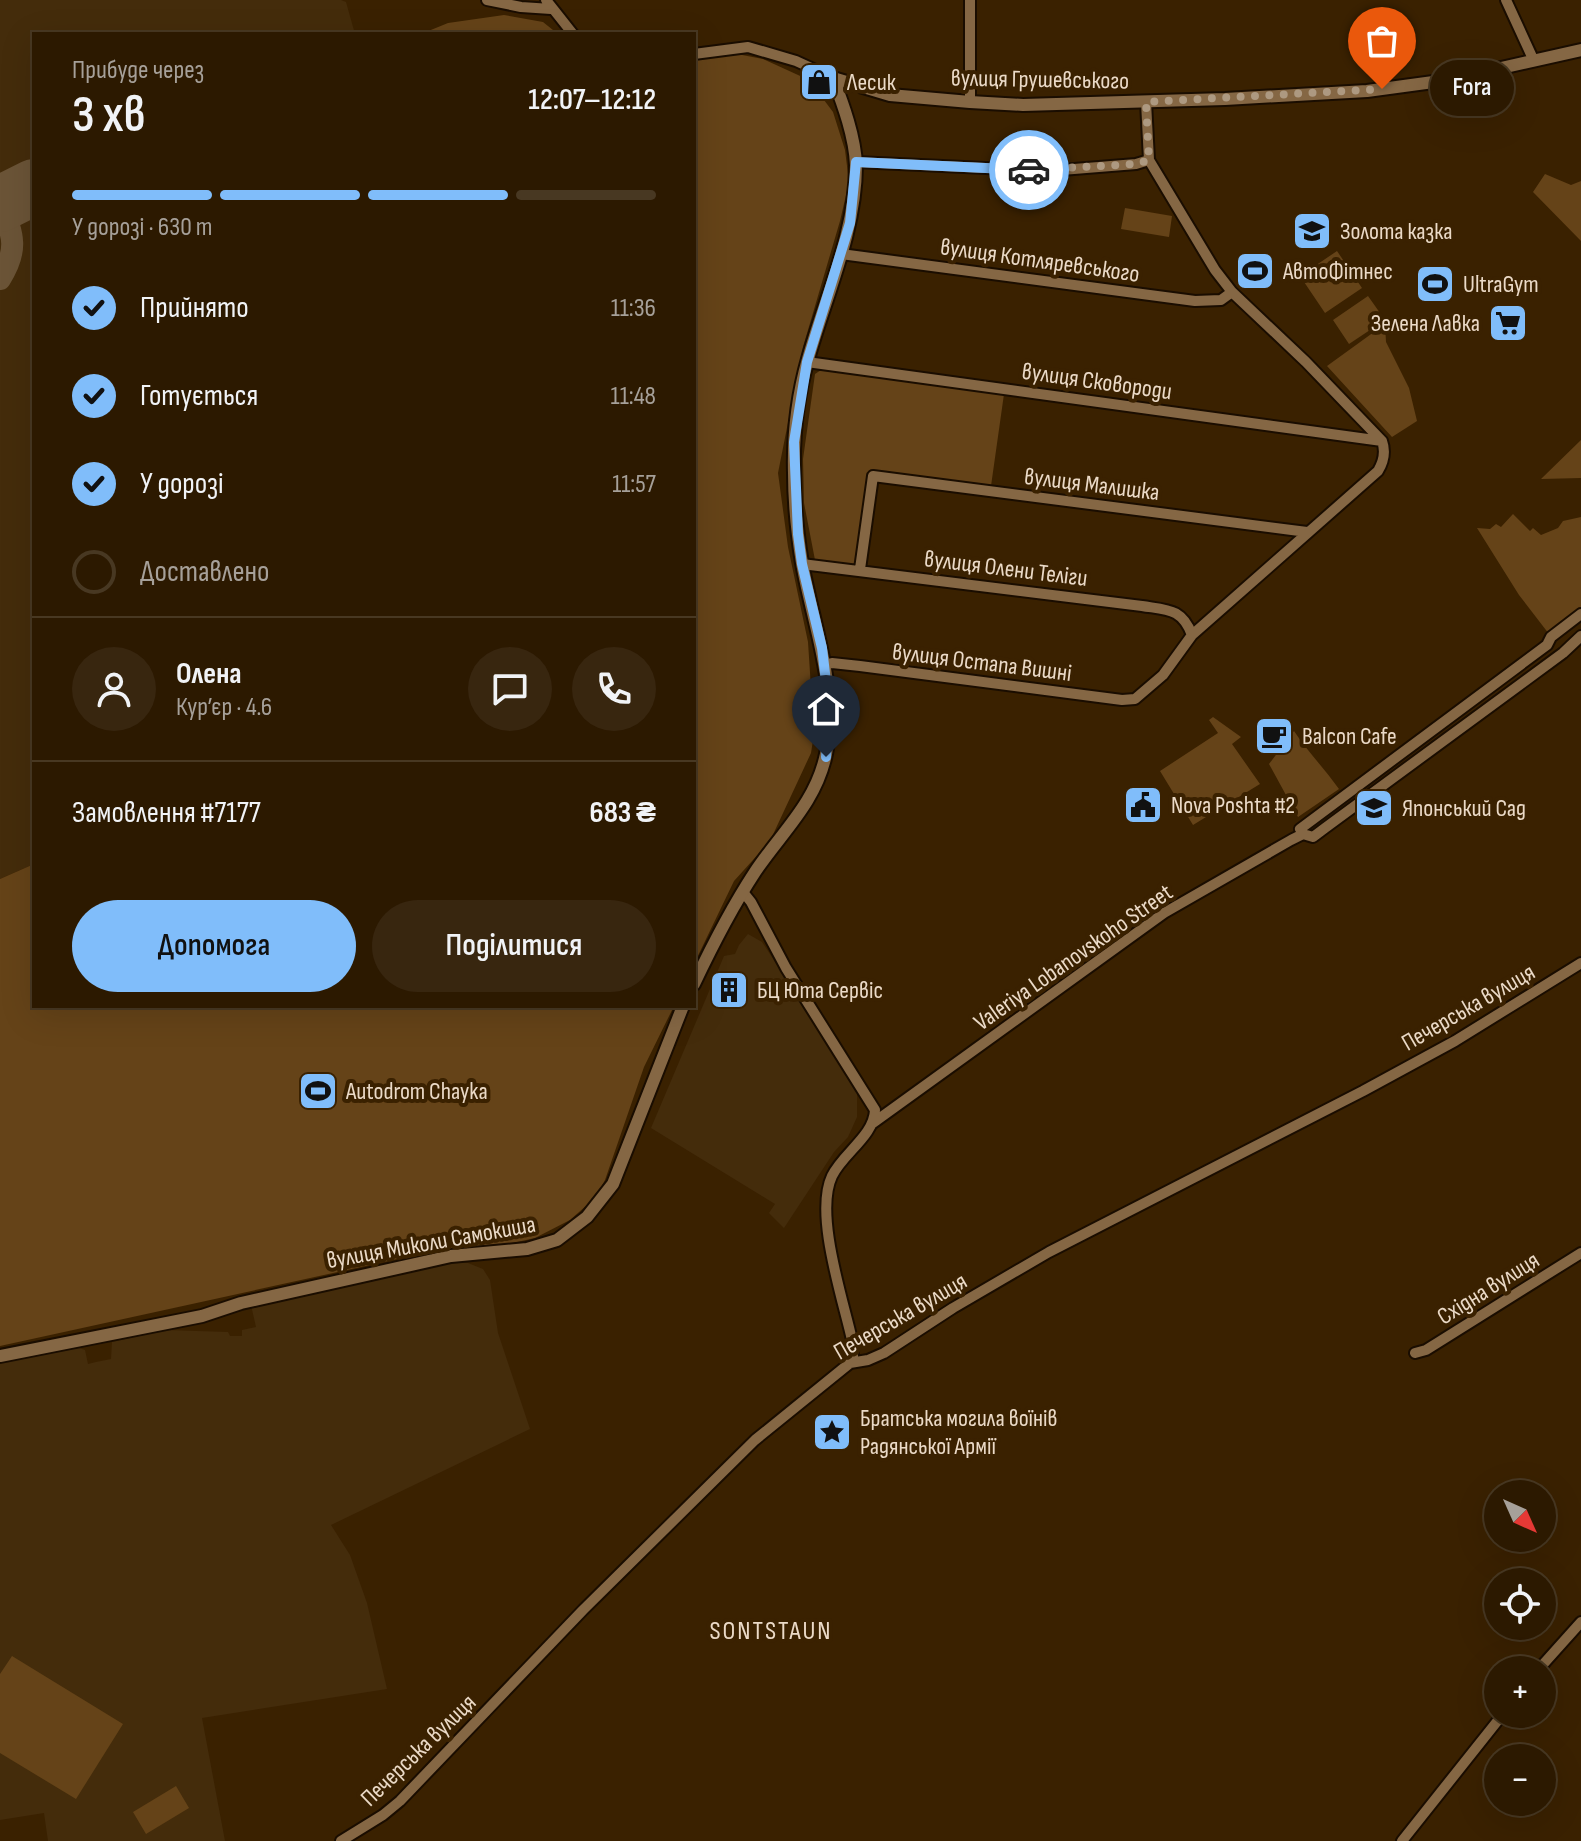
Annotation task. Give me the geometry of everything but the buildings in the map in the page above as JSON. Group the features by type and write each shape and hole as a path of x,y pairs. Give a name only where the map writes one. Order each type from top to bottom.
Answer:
{"street":[{"path":"487,0 521,7 549,5 571,32"},
{"path":"970,0 970,102"},
{"path":"1506,0 1534,61"},
{"name":"вулиця Грушевського","path":"696,54 748,47 890,95 1023,105 1367,91 1448,80 1581,50"},
{"path":"696,980 743,892 803,809 826,757 830,725 824,665 802,564 795,502 794,442 807,362 850,223 856,162 843,104 833,78"},
{"path":"1146,102 1149,160 1215,270 1232,292 1306,362 1382,441 1384,448 1383,463 1378,471 1192,635"},
{"path":"856,162 1049,171 1136,164 1149,160"},
{"name":"вулиця Котляревського","path":"841,254 1195,301 1221,300 1232,292"},
{"name":"вулиця Сковороди","path":"807,362 1382,441"},
{"name":"вулиця Малишка","path":"860,569 873,476 1307,532"},
{"name":"вулиця Олени Теліги","path":"802,564 1171,611 1184,618 1192,635"},
{"name":"Valeriya Lobanovskoho Street","path":"1581,614 1551,637 1547,645 1300,829 1303,834 1313,837 1563,653 1581,636"},
{"name":"вулиця Остапа Вишні","path":"824,665 860,666 1122,700 1135,699 1163,675 1192,635"},
{"name":"Valeriya Lobanovskoho Street","path":"850,1363 853,1357 852,1340 825,1203 829,1184 838,1166 873,1123 1164,913 1303,834"},
{"path":"743,892 786,968 867,1095 875,1110 873,1123"},
{"name":"Печерська вулиця","path":"341,1841 400,1801 583,1610 755,1440 850,1363 884,1353 1049,1252 1455,1041 1581,963"},
{"name":"вулиця Миколи Самокиша","path":"0,1356 202,1316 241,1303 451,1256 527,1249 557,1240 587,1217 613,1184 682,1008"},
{"name":"Східна вулиця","path":"1415,1353 1426,1350 1581,1253"},
{"path":"1551,1656 1581,1622"},
{"path":"1402,1841 1492,1728"}],"shaded area":[{"path":"0,0 341,0 346,2 354,32 32,32 32,865 0,879"},
{"path":"504,15 543,22 556,32 426,32 448,23"},
{"path":"737,54 763,59 809,80 833,112 845,150 849,182 803,347 778,473 788,547 808,642 814,734 811,753 770,841 734,881 696,960 696,59"},
{"path":"1545,174 1571,185 1581,181 1581,241 1533,192"},
{"path":"1125,208 1172,216 1169,237 1121,229"},
{"path":"1337,251 1362,288 1325,313 1300,276"},
{"path":"1368,296 1385,320 1349,344 1333,320"},
{"path":"1385,324 1386,342 1409,388 1417,421 1392,437 1327,366"},
{"path":"821,370 1004,394 991,486 870,473 858,562 853,567 815,560 804,503 803,459 815,374"},
{"path":"1581,440 1581,478 1541,479"},
{"path":"1513,514 1530,531 1533,528 1541,535 1558,528 1563,521 1581,517 1581,609 1549,634 1519,595 1477,528 1490,529 1496,524 1501,527"},
{"path":"1213,717 1241,737 1232,744 1260,784 1193,825 1160,771 1218,733 1209,720"},
{"path":"1294,731 1339,789 1298,817 1269,764"},
{"name":"Autodrom Chayka","path":"32,865 32,1008 673,1008 644,1067 605,1180 596,1197 570,1220 535,1238 504,1245 429,1252 0,1346 0,879"},
{"path":"748,934 762,942 857,1086 857,1117 848,1137 834,1152 784,1228 769,1213 775,1204 651,1128 724,956 735,954"},
{"path":"453,1262 468,1263 483,1269 490,1280 498,1333 530,1429 331,1525 350,1555 367,1603 387,1689 202,1718 225,1841 48,1841 44,1813 0,1820 0,1363 76,1347 85,1350 88,1364 111,1359 112,1342 166,1330 228,1332 230,1336 242,1336 242,1330 256,1327 251,1305"},
{"path":"12,1656 123,1724 76,1799 0,1753 0,1674"},
{"path":"176,1786 189,1808 146,1834 133,1812"}],"taxiway":[{"path":"0,279 12,250 9,225 1,204"}],"runway":[{"path":"0,204 32,188"}],"way so far":[{"path":"1029,170 1136,164 1149,160 1146,102 1382,89"}],"place":[{"name":"Лесик","path":"819,82"},
{"name":"Fora","path":"1382,89"},
{"name":"Золота казка","path":"1312,231"},
{"name":"АвтоФітнес","path":"1255,271"},
{"name":"UltraGym","path":"1435,284"},
{"name":"Зелена Лавка","path":"1508,323"},
{"name":"Balcon Cafe","path":"1274,736"},
{"name":"Nova Poshta #2","path":"1143,805"},
{"name":"Японський Сад","path":"1374,808"},
{"name":"БЦ Юта Сервіс","path":"729,990"},
{"name":"Autodrom Chayka","path":"318,1091"},
{"name":"Братська могила воїнів Радянської Армії","path":"832,1432"}],"district":[{"name":"SONTSTAUN","path":"771,1630"}],"route":[{"path":"826,757 829,707 822,648 798,534 794,442 807,362 850,223 856,162 1029,170"}]}
